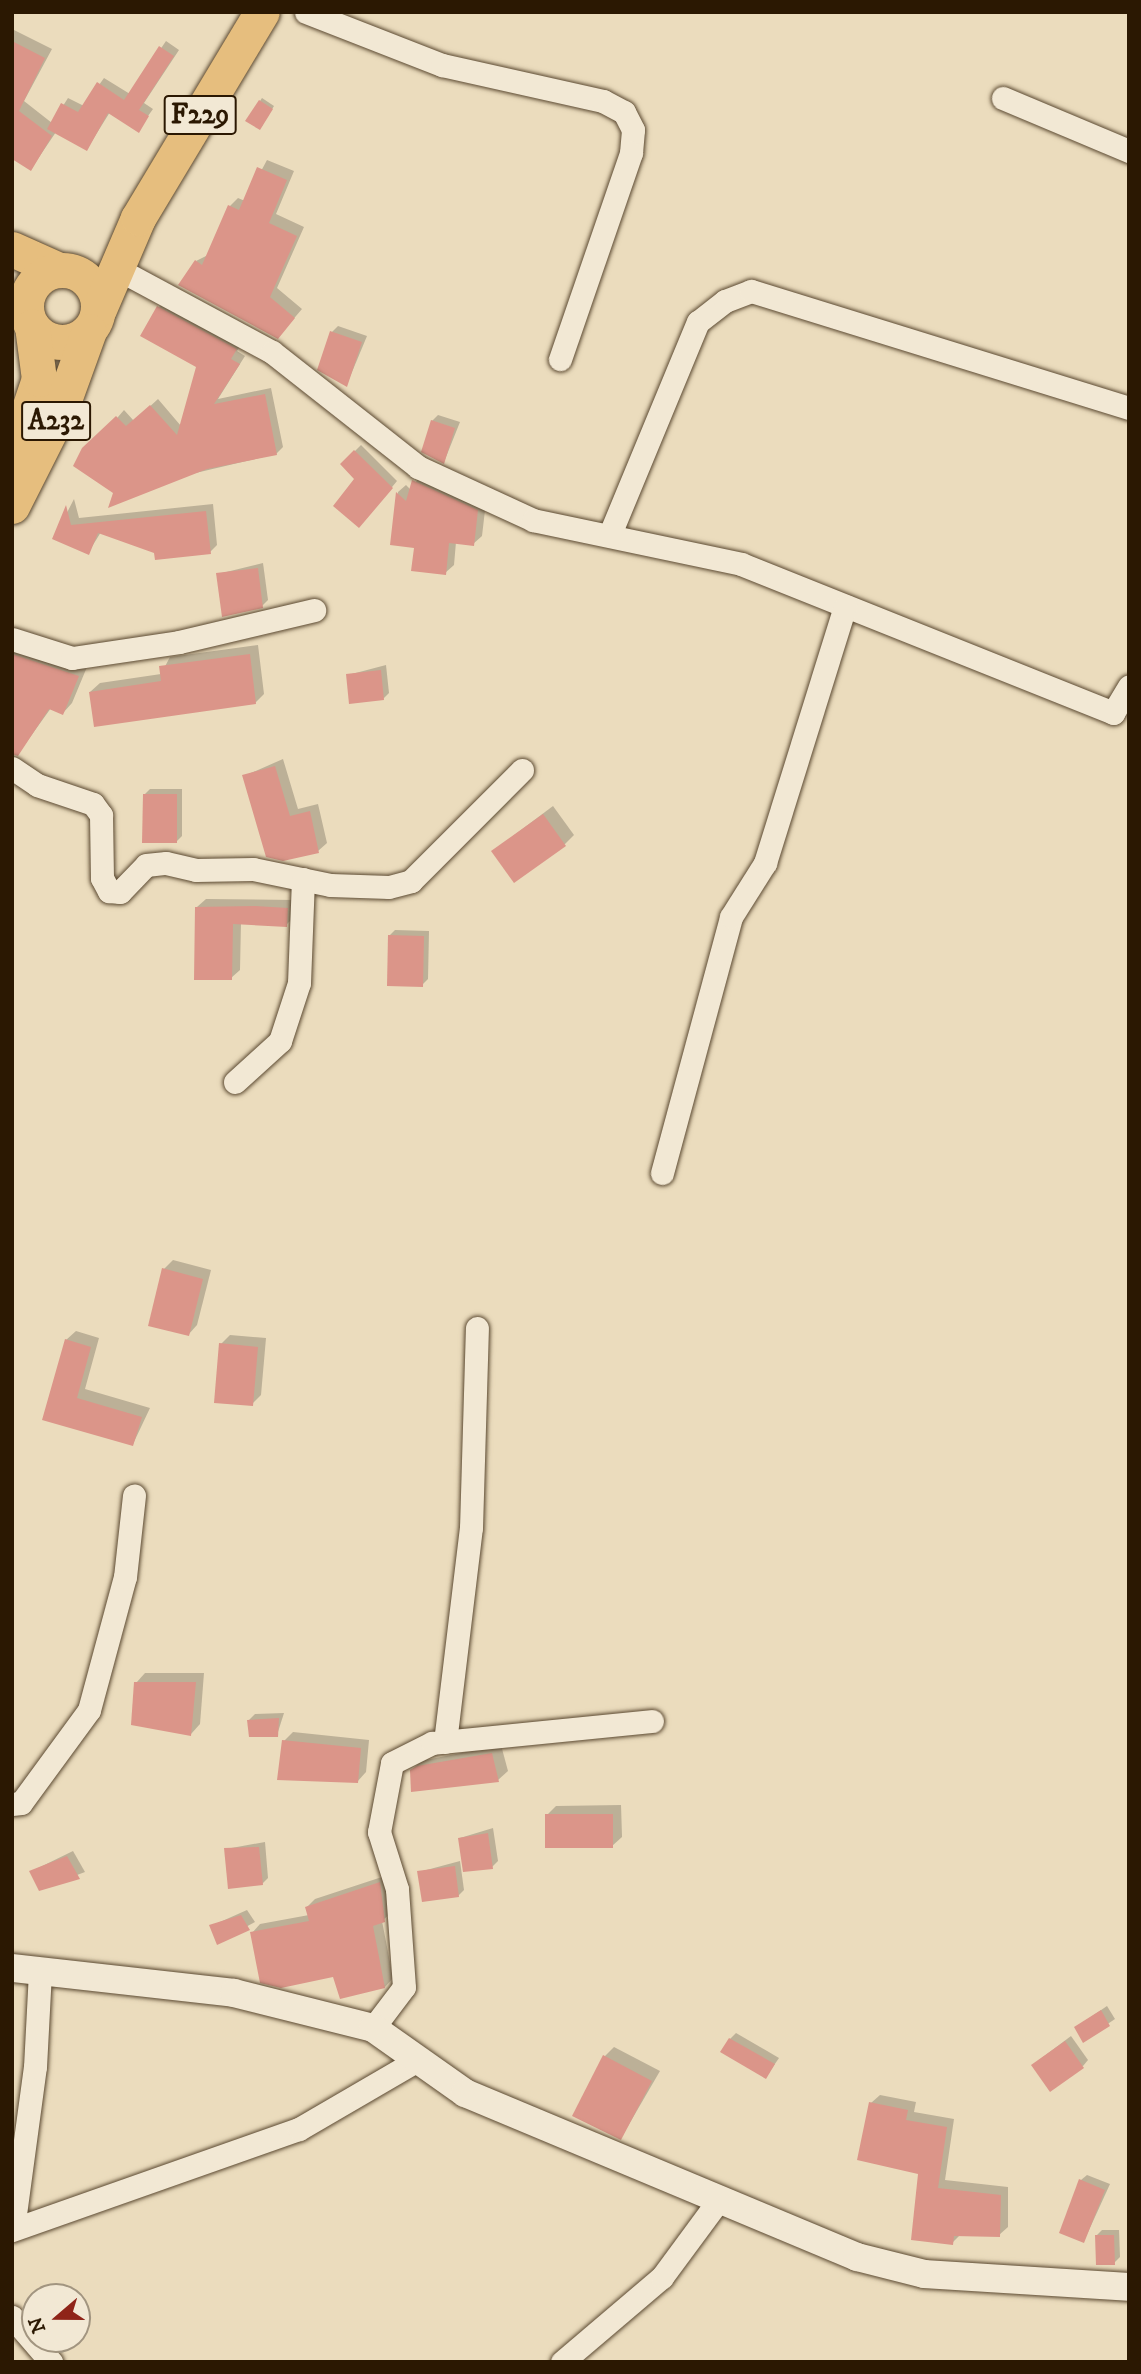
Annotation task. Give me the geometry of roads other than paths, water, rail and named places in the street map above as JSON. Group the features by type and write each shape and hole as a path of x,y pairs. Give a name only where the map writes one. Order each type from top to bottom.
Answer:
{"main road":[{"name":"F229","path":"94,320 138,218 261,12"},
{"name":"F229","path":"60,269 106,247 138,218"},
{"path":"12,249 60,269 93,286 94,320 65,342 24,310 32,285 60,269"},
{"name":"A232","path":"12,459 39,379 24,310"},
{"name":"A232","path":"12,506 60,411 94,320"}],"street":[{"path":"306,12 442,65 604,100 624,112 633,130 631,153 560,359"},
{"path":"1003,98 1129,150"},
{"path":"116,268 272,352 418,467 533,520 610,534 741,564 1113,713 1129,686"},
{"path":"610,534 698,322 751,291 1129,408"},
{"path":"662,1173 731,916 768,853 845,606"},
{"path":"12,639 72,658 179,642 314,610"},
{"path":"12,768 37,785 93,804 101,815 102,878 109,891 130,886 146,865 166,863 389,887 411,881 522,770"},
{"path":"235,1082 280,1041 299,983 303,879"},
{"path":"445,1742 471,1528 477,1328"},
{"path":"12,1804 21,1803 89,1710 125,1577 134,1495"},
{"path":"373,2028 395,2006 406,1964 397,1889 379,1832 382,1793 392,1763 408,1750 445,1742 652,1721"},
{"path":"12,1968 40,1973 92,1972 234,1993 373,2028 414,2062 465,2093 793,2235 924,2274 1129,2287"},
{"path":"40,1973 35,2067 13,2230 299,2129 414,2062"},
{"path":"562,2362 662,2277 718,2201"},
{"path":"12,2317 51,2362"}]}
